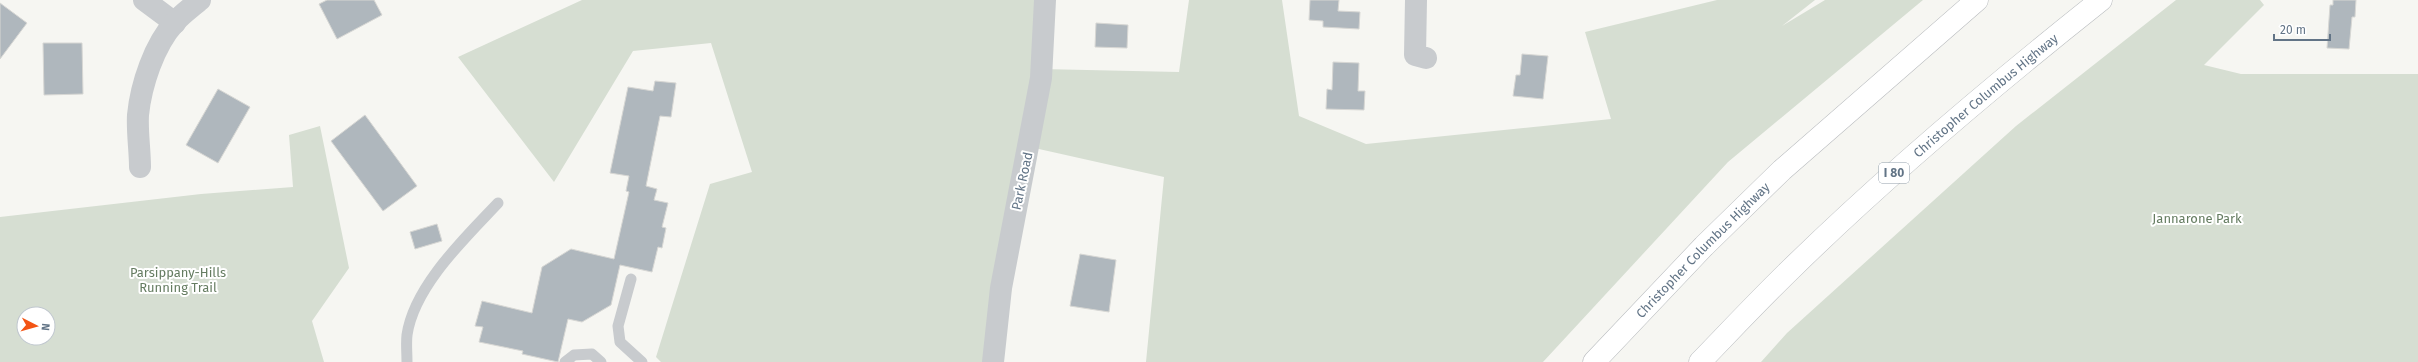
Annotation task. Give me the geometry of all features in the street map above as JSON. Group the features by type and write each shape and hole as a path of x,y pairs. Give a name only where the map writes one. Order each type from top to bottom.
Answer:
{"highway":[{"name":"Christopher Columbus Highway","path":"1594,362 1694,257 1782,170 1977,0"},
{"name":"Christopher Columbus Highway","path":"1700,362 1791,269 1893,174 2028,58 2101,0"}],"street":[{"path":"144,0 175,23"},
{"path":"140,167 138,116 141,97 162,41 175,23 200,0"},
{"name":"Park Road","path":"993,362 1000,288 1041,78 1045,0"},
{"path":"1416,0 1415,55 1426,58"}],"lane":[{"path":"407,362 407,334 422,297 441,264 498,203"},
{"path":"630,279 618,326 620,342 642,362"},
{"path":"565,362 574,355 592,354 601,362"}],"green space":[{"path":"582,0 1047,0 1041,69 1179,72 1189,0 1282,0 1299,116 1366,144 1611,119 1585,32 1717,0 1815,0 1782,26 1825,0 1923,0 1728,162 1543,362 1146,362 1164,177 1030,147 1002,362 661,362 656,357 710,184 752,172 711,43 633,51 554,182 458,57"},
{"name":"Jannarone Park","path":"2176,0 2260,0 2264,5 2204,65 2241,74 2418,74 2418,362 1761,362 1787,333 2016,126"},
{"name":"Parsippany-Hills Running Trail","path":"320,126 349,268 312,321 324,362 0,362 0,217 201,194 293,187 289,135"}],"building":[{"path":"327,0 374,0 382,15 337,39 319,4"},
{"path":"1310,0 1339,0 1338,11 1360,12 1359,29 1323,27 1323,21 1309,20"},
{"path":"2333,0 2356,0 2355,17 2352,17 2349,49 2327,48 2330,5 2333,5"},
{"path":"0,3 27,23 0,59"},
{"path":"1096,23 1128,25 1127,48 1095,47"},
{"path":"43,43 82,43 83,94 44,95"},
{"path":"1522,54 1548,56 1543,99 1513,96 1516,75 1520,75"},
{"path":"1333,62 1359,63 1358,91 1365,91 1364,110 1326,109 1327,89 1332,90"},
{"path":"655,81 676,83 671,117 660,116 646,186 657,189 654,200 668,203 662,227 666,228 662,248 658,247 652,272 620,265 611,305 582,322 568,319 558,362 522,354 523,351 479,342 483,327 475,326 482,301 532,313 542,267 571,249 614,259 629,192 626,191 629,176 610,173 628,87 653,91"},
{"path":"218,89 250,107 218,163 186,145"},
{"path":"365,115 417,186 383,211 331,141"},
{"path":"437,224 442,241 415,249 410,232"},
{"path":"1080,254 1116,260 1109,312 1070,306"}]}
